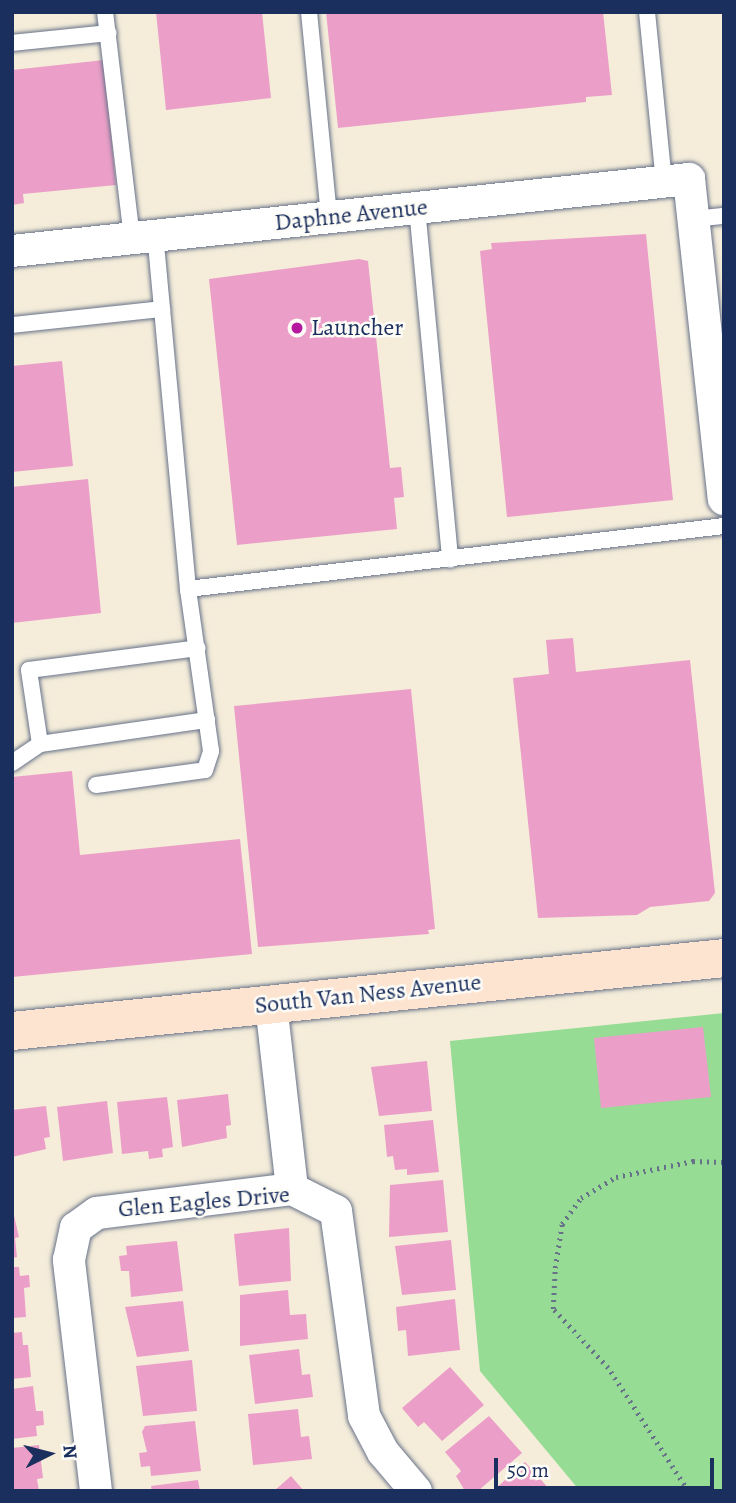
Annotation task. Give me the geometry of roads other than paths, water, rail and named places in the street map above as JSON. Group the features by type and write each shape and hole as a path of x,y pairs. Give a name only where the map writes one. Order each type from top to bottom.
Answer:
{"main road":[{"name":"South Van Ness Avenue","path":"12,1031 724,958"}],"street":[{"name":"Daphne Avenue","path":"12,251 677,180"},
{"path":"677,180 709,217 724,499"},
{"path":"271,1004 292,1189"},
{"name":"Glen Eagles Drive","path":"96,1491 69,1260 76,1228 97,1213 292,1189 336,1211 364,1416 383,1452 416,1491"}],"lane":[{"path":"96,785 205,770 211,751 188,589 162,309 144,237 105,12"},
{"path":"309,12 329,217"},
{"path":"647,12 677,180"},
{"path":"12,43 108,33"},
{"path":"417,208 450,559"},
{"path":"12,326 162,309"},
{"path":"188,589 724,527"},
{"path":"40,744 29,670 198,648"},
{"path":"12,763 40,744 206,720"}],"place":[{"name":"Launcher","path":"297,328"}]}
